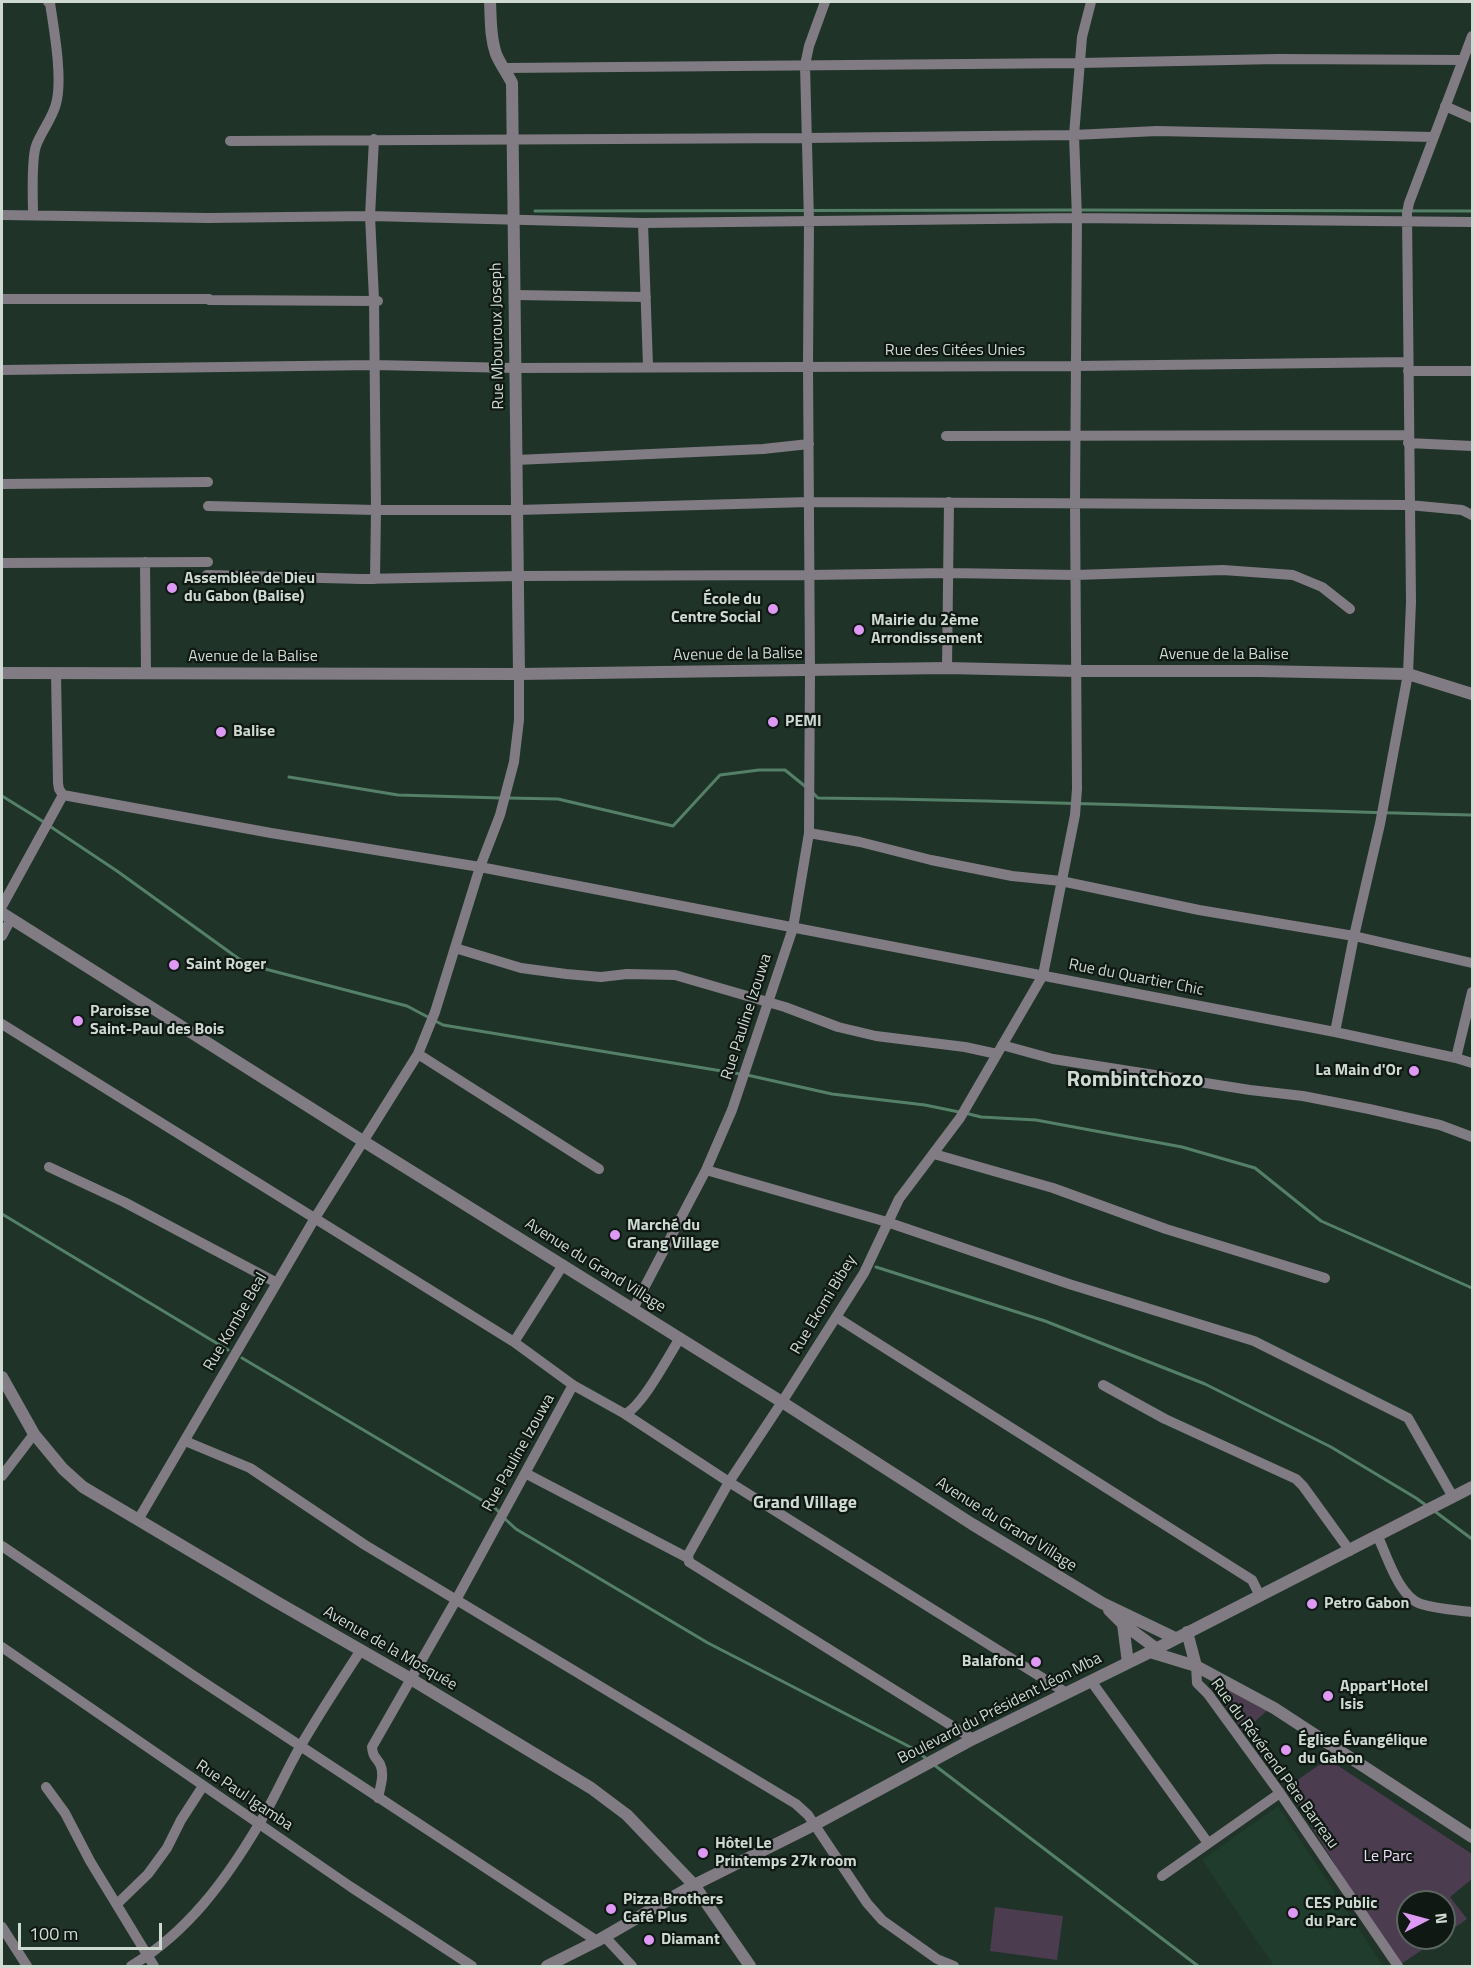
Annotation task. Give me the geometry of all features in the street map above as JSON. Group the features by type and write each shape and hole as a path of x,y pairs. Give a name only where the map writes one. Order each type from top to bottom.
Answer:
{"street":[{"path":"33,215 36,145 56,105 58,90 57,49 48,2"},
{"name":"Rue Mbouroux Joseph","path":"490,2 492,40 497,57 512,83 519,674"},
{"path":"810,671 809,218 805,65 809,46 825,2"},
{"name":"Rue Ekomi Bibey","path":"688,1558 690,1550 729,1482 864,1273 899,1199 960,1118 1043,975 1075,815 1077,789 1075,502 1077,212 1074,135 1082,37 1090,2"},
{"path":"1335,1032 1380,824 1408,674 1411,602 1407,213 1433,137 1472,40"},
{"path":"505,68 1463,60"},
{"path":"1445,106 1473,118"},
{"path":"230,141 806,138 1074,135 1157,131 1433,137"},
{"path":"374,139 370,216 376,301 375,579"},
{"path":"2,215 209,218 370,216 644,223 1077,212 1407,213 1473,222"},
{"path":"644,223 648,366"},
{"path":"514,295 646,297"},
{"path":"2,299 376,301"},
{"name":"Rue des Citées Unies","path":"2,370 374,365 515,368 808,365 1408,367 1473,372"},
{"path":"946,436 1076,435 1408,439 1473,446"},
{"path":"516,459 763,449 809,444"},
{"path":"2,484 208,482"},
{"path":"208,506 376,510 517,510 809,502 1075,502 1409,505 1462,510 1473,515"},
{"path":"947,669 949,502"},
{"path":"145,562 146,673"},
{"path":"2,563 208,562"},
{"path":"207,575 375,579 948,573 1076,576 1223,570 1293,575 1322,587 1350,609"},
{"name":"Avenue de la Balise","path":"2,673 519,674 947,669 1077,672 1259,671 1408,674 1473,694"},
{"name":"Rue Pauline Izouwa","path":"633,1309 706,1170 732,1110 793,928 809,833 810,671"},
{"path":"2,906 63,795 58,789 56,673"},
{"name":"Rue Kombe Beal","path":"138,1520 315,1218 418,1054 435,1012 480,867 502,806 514,762 518,730 519,674"},
{"name":"Rue du Quartier Chic","path":"63,795 271,833 480,867 1335,1032 1473,1063"},
{"path":"809,833 1012,876 1061,881 1199,909 1354,936 1473,963"},
{"path":"2,936 6,916"},
{"name":"Avenue du Grand Village","path":"6,916 782,1402 972,1524 1102,1603 1175,1638"},
{"path":"455,948 520,968 566,974 675,975 785,1007 838,1027 876,1036 999,1049 1250,1090 1303,1096 1440,1125 1473,1137"},
{"path":"1456,1058 1473,992"},
{"name":"Rue Pauline Izouwa","path":"2,1024 514,1342 573,1385 456,1600 372,1747 373,1756 380,1765 382,1776 378,1798"},
{"path":"418,1054 599,1169"},
{"path":"934,1154 1053,1188 1166,1229 1325,1278"},
{"path":"49,1167 124,1202 277,1283"},
{"path":"706,1170 887,1222 1070,1284 1254,1341 1408,1418 1453,1497"},
{"path":"514,1342 563,1265"},
{"path":"836,1317 1252,1580 1260,1596"},
{"path":"626,1413 640,1401 680,1338"},
{"name":"Avenue de la Mosquée","path":"2,1377 34,1434 63,1469 83,1487 411,1679 591,1788 627,1815 694,1885 750,1966"},
{"path":"573,1385 626,1413 729,1482 1065,1692"},
{"path":"1103,1385 1165,1419 1296,1479 1350,1551"},
{"path":"2,1476 34,1434"},
{"path":"184,1441 250,1468 365,1545 796,1804 808,1815 867,1903 882,1920 937,1959 954,1966"},
{"path":"525,1473 688,1558 689,1562 973,1739"},
{"name":"Boulevard du Président Léon Mba","path":"547,1966 601,1939 694,1885 814,1825 973,1739 1065,1692 1153,1651 1473,1487"},
{"path":"1378,1537 1408,1596 1419,1604 1473,1612"},
{"path":"2,1546 378,1798 601,1939 632,1966"},
{"path":"1102,1603 1153,1651 1196,1666 1274,1708 1473,1837"},
{"path":"1124,1624 1128,1663"},
{"path":"1187,1632 1196,1666"},
{"name":"Rue Paul Igamba","path":"2,1647 203,1786 472,1966"},
{"path":"131,1966 172,1938 194,1915 230,1868 259,1824 300,1746 361,1650"},
{"name":"Rue du Révérend Père Barreau","path":"1196,1666 1197,1683 1208,1694 1280,1793 1398,1966"},
{"path":"1091,1680 1208,1843"},
{"path":"117,1904 148,1874 203,1786"},
{"path":"46,1787 65,1813 90,1861 154,1966"},
{"path":"1162,1876 1280,1793"},
{"path":"2,1927 27,1966"}],"shaded area":[{"name":"CES Public du Parc","path":"1278,1806 1383,1966 1274,1966 1202,1860"}],"green space":[{"path":"1226,1682 1269,1709 1243,1732 1216,1691"},
{"name":"Le Parc","path":"1328,1759 1472,1854 1472,1879 1456,1892 1456,1890 1396,1890 1396,1950 1422,1950 1398,1966 1287,1787"},
{"name":"Le Parc","path":"1456,1905 1467,1919 1456,1927"},
{"path":"995,1907 1063,1916 1057,1960 990,1951"}],"waterway":[{"path":"535,211 1073,210"},
{"path":"1080,210 1472,211"},
{"path":"508,798 558,799 673,826 720,775 759,770 785,770 806,787"},
{"path":"289,777 398,795 501,798"},
{"path":"813,793 818,798 1472,815"},
{"path":"2,796 117,871 246,964 407,1006 443,1025 740,1074"},
{"path":"747,1075 832,1094 925,1105 959,1112"},
{"path":"965,1113 981,1117 1036,1120 1182,1147 1255,1168 1321,1221 1472,1288"},
{"path":"2,1214 228,1350"},
{"path":"876,1267 1045,1321 1205,1384 1331,1447 1427,1506"},
{"path":"242,1358 500,1513"},
{"path":"1433,1510 1472,1539"},
{"path":"504,1518 516,1529 708,1643 914,1749 928,1760"},
{"path":"933,1764 1198,1966"}],"place":[{"name":"Assemblée de Dieu du Gabon (Balise)","path":"172,588"},
{"name":"École du Centre Social","path":"773,609"},
{"name":"Mairie du 2ème Arrondissement","path":"859,630"},
{"name":"PEMI","path":"773,722"},
{"name":"Balise","path":"221,732"},
{"name":"Saint Roger","path":"174,965"},
{"name":"Paroisse Saint-Paul des Bois","path":"78,1021"},
{"name":"La Main d'Or","path":"1414,1071"},
{"name":"Marché du Grang Village","path":"615,1235"},
{"name":"Petro Gabon","path":"1312,1604"},
{"name":"Balafond","path":"1036,1662"},
{"name":"Appart'Hotel Isis","path":"1328,1696"},
{"name":"Église Évangélique du Gabon","path":"1286,1750"},
{"name":"Hôtel Le Printemps 27k room","path":"703,1853"},
{"name":"Pizza Brothers Café Plus","path":"611,1909"},
{"name":"CES Public du Parc","path":"1293,1913"},
{"name":"Diamant","path":"649,1940"}],"district":[{"name":"Rombintchozo","path":"1135,1081"},
{"name":"Grand Village","path":"805,1504"}]}
